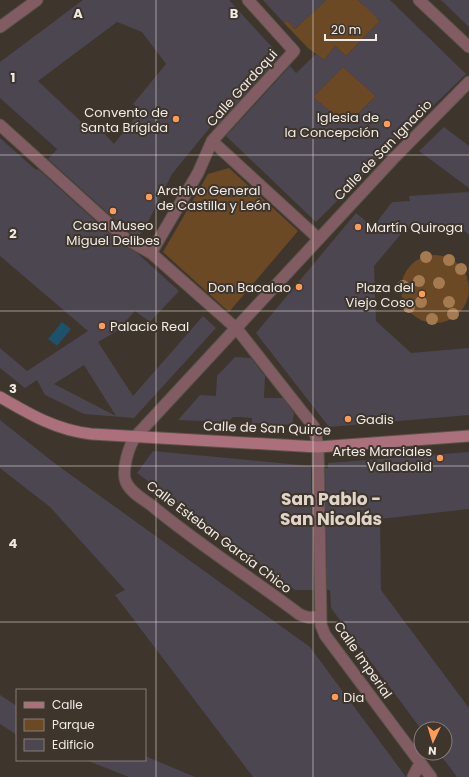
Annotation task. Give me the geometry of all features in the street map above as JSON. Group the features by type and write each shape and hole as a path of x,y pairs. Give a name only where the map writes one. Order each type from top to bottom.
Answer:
{"main road":[{"path":"0,397 36,418 73,432 136,436"},
{"name":"Calle de San Quirce","path":"136,436 318,447 469,436"}],"street":[{"path":"0,27 37,0"},
{"name":"Calle Gardoqui","path":"212,141 294,51 248,0"},
{"path":"419,0 469,47"},
{"name":"Calle de San Ignacio","path":"237,329 393,159 469,82"},
{"name":"Calle Imperial","path":"0,125 126,239 151,253 237,329 309,418 314,427 318,447 321,625 325,635 431,777"},
{"path":"151,253 198,173 212,141 319,239"},
{"path":"136,436 237,329"},
{"name":"Calle Esteban García Chico","path":"136,436 131,443 127,456 125,481 130,488 166,518 299,614 306,618 314,618 320,615"},
{"path":"413,777 420,763"}],"green space":[{"path":"326,0 358,0 361,3 363,0 379,16 377,19 380,21 346,56 335,46 324,60 308,48 284,23 287,20 295,29"},
{"path":"343,67 376,96 346,125 313,97"},
{"path":"229,168 298,231 229,312 163,252 208,174"},
{"path":"428,255 442,255 454,260 464,270 469,282 469,296 464,308 454,318 442,323 428,323 416,318 406,308 401,296 401,282 406,270 416,260"}],"water":[{"path":"62,322 71,329 57,346 48,339"}],"building":[{"path":"83,0 229,0 280,56 215,128 212,125 172,174 149,220 138,238 130,233 48,159 57,149 0,98 0,62","holes":["117,22 142,32 166,64 133,104 141,110 114,144 95,123 89,129 38,81"]},
{"path":"263,0 326,0 295,29 287,20 284,23"},
{"path":"358,0 390,0 466,74 433,106 431,104 428,106 417,107 423,112 378,156 378,160 316,222 226,136 290,66 296,73 316,54 324,60 335,46 346,56 380,21","holes":["343,67 376,96 346,125 313,97"]},
{"path":"441,0 469,0 469,27"},
{"path":"444,127 469,146 469,188 419,151"},
{"path":"0,138 36,170 38,169 121,244 136,252 179,291 150,322 135,311 117,331 98,342 133,396 203,316 216,328 134,418 84,414 45,395 37,380 25,388 0,368 0,348 27,371 88,331 0,256","holes":["84,365 116,416 54,384"]},
{"path":"469,192 469,235 457,224 406,228 374,266 376,321 411,353 469,348 469,415 329,427 256,333 356,213 373,227 392,202 410,201 409,196"},
{"path":"235,357 251,358 265,376 264,398 283,398 294,413 292,425 252,423 252,418 239,417 233,417 228,422 178,420 200,395 216,396 217,376"},
{"path":"0,420 57,465 310,647 406,777 253,777 115,595 125,590 50,507 0,468"},
{"path":"153,451 311,466 313,590 295,590 137,473"},
{"path":"469,452 469,509 380,519 381,590 469,708 469,777 457,777 445,761 453,761 453,721 415,721 331,608 330,590 327,590 325,468 328,468 328,463"},
{"path":"0,695 16,705 16,734 0,724"},
{"path":"146,756 195,777 129,777 88,761 146,761"}],"place":[{"name":"Convento de Santa Brígida","path":"176,119"},
{"name":"Iglesia de la Concepción","path":"387,124"},
{"name":"Archivo General de Castilla y León","path":"149,197"},
{"name":"Casa Museo Miguel Delibes","path":"113,211"},
{"name":"Martín Quiroga","path":"358,227"},
{"name":"Don Bacalao","path":"299,287"},
{"name":"Plaza del Viejo Coso","path":"422,294"},
{"name":"Palacio Real","path":"102,326"},
{"name":"Gadis","path":"348,419"},
{"name":"Artes Marciales Valladolid","path":"440,458"},
{"name":"Dia","path":"335,697"}],"district":[{"name":"San Pablo - San Nicolás","path":"331,509"}]}
